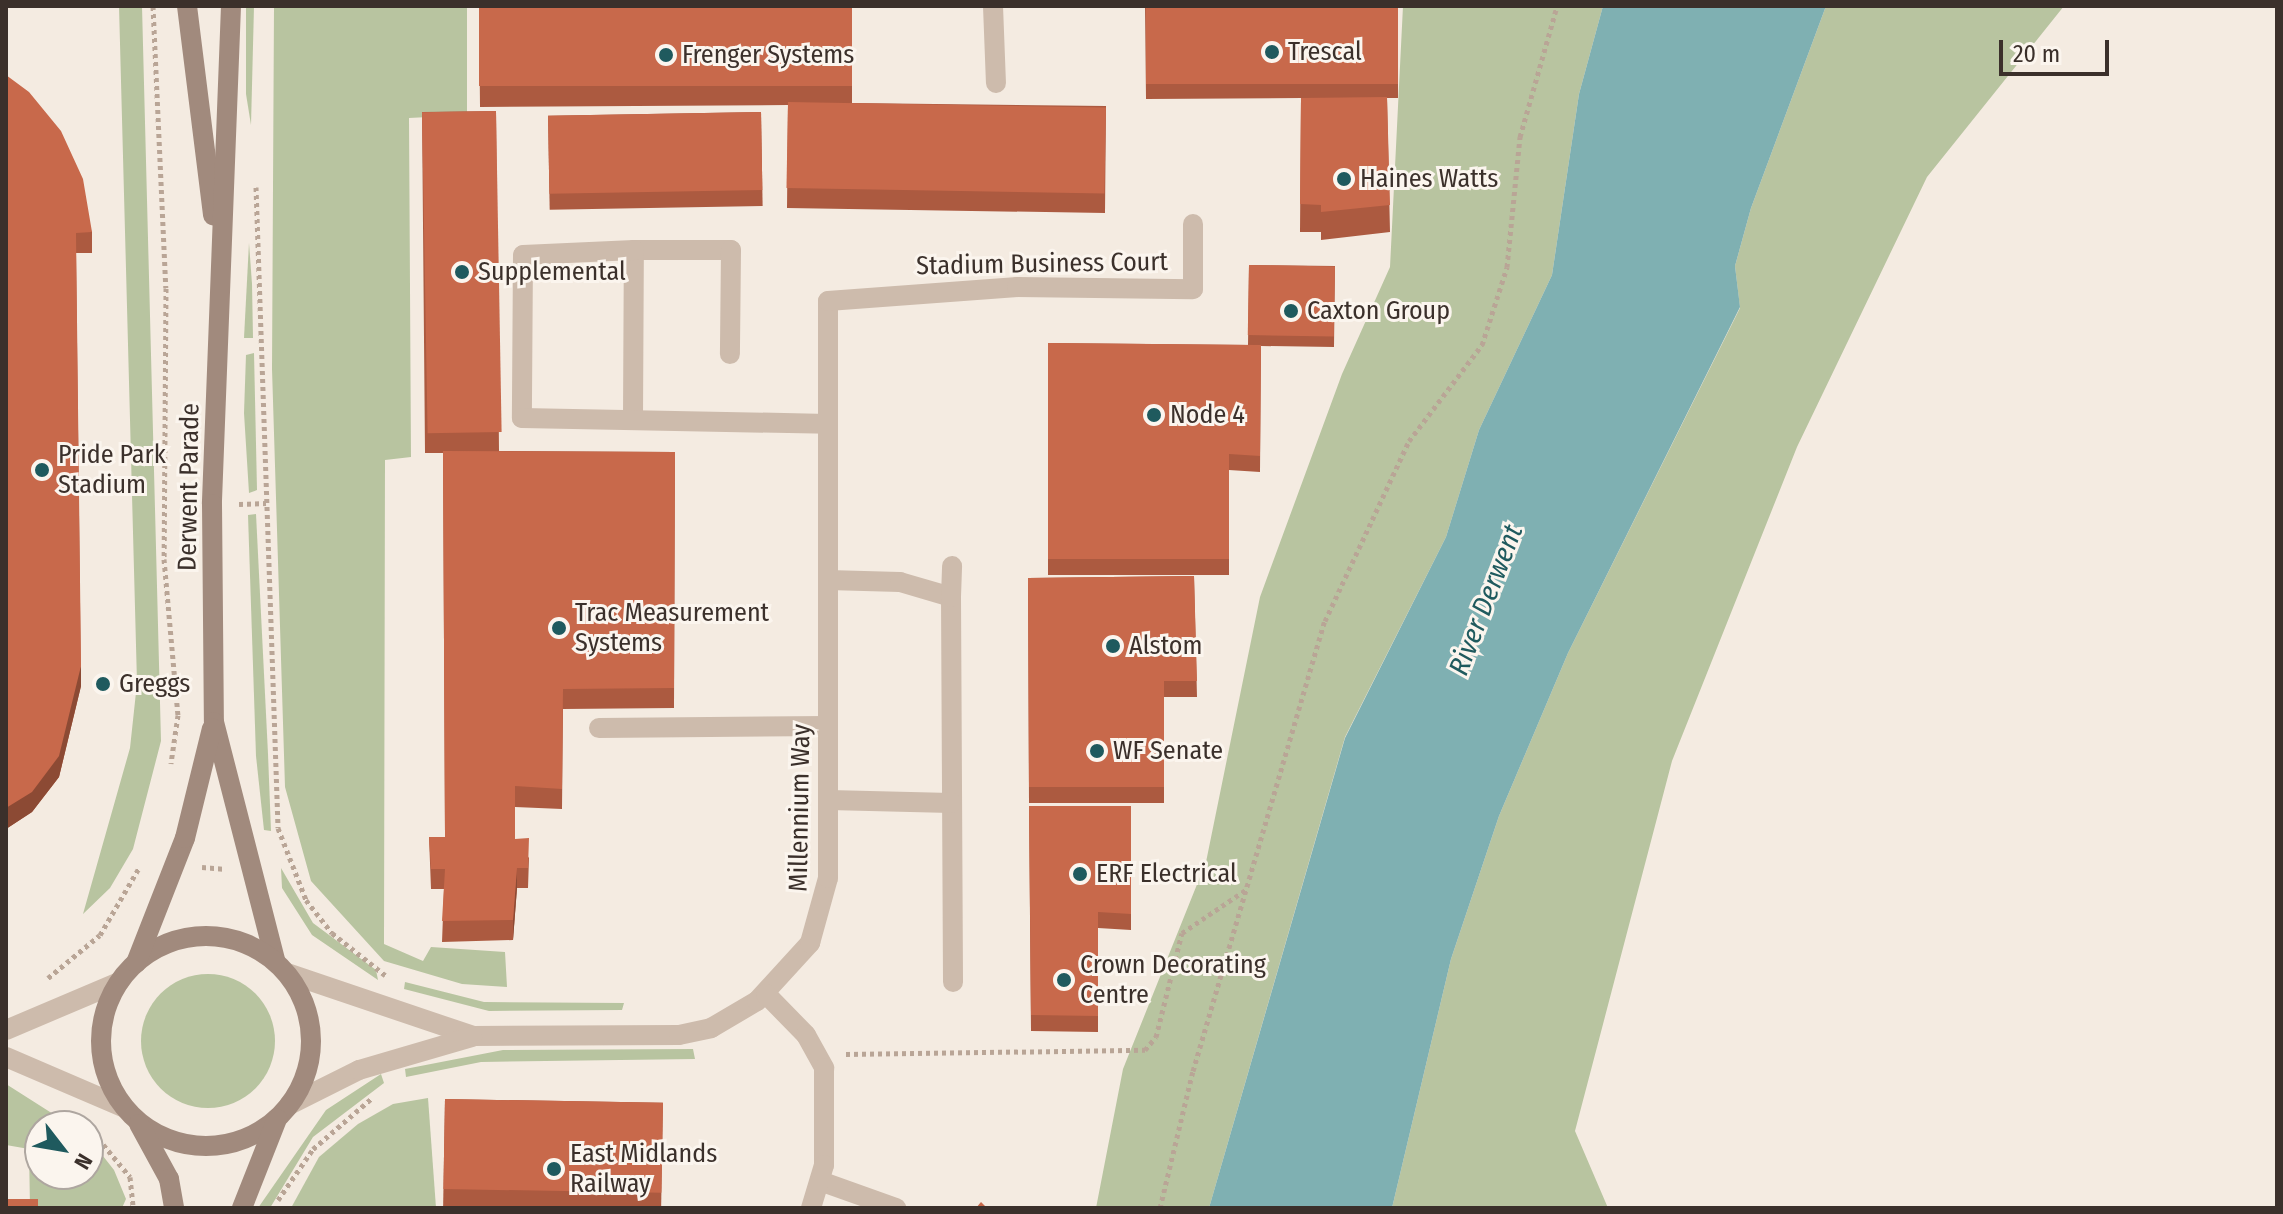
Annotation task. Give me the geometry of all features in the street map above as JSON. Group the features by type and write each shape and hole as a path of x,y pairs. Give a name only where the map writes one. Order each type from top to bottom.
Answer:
{"street":[{"name":"Derwent Parade","path":"187,6 219,254"},
{"name":"Derwent Parade","path":"231,6 219,254 214,722 245,865 281,967"},
{"path":"993,6 996,83"},
{"name":"Stadium Business Court","path":"828,301 1017,287 1193,289 1193,224"},
{"path":"633,417 634,250"},
{"path":"730,354 731,250 523,255 522,418 633,417 828,424"},
{"name":"Millennium Way","path":"283,1112 359,1070 473,1036 679,1035 729,1019 766,994 803,954 822,912 829,800 828,301"},
{"path":"952,566 953,982"},
{"path":"828,580 900,582 951,597"},
{"name":"Derwent Parade","path":"136,963 185,838 214,722"},
{"path":"599,728 827,726"},
{"path":"829,800 951,803"},
{"path":"174,1208 169,1179 110,1082 101,1038 119,982 136,963 176,940 210,935 244,942 281,967 305,1004 311,1039 306,1074 283,1112 242,1208"},
{"name":"Millennium Way","path":"281,967 473,1036"},
{"path":"6,1030 119,982"},
{"path":"766,994 819,1055 827,1085 820,1181 811,1208"},
{"path":"6,1057 131,1114 162,1136 207,1146 252,1136 283,1112"},
{"path":"820,1181 896,1208"}],"path":[{"path":"153,6 166,288 164,559 178,715 170,772"},
{"path":"1160,1208 1325,621 1378,496 1482,345 1507,267 1520,137 1557,6"},
{"path":"256,173 278,828 306,900 332,933 383,969 386,982"},
{"path":"45,995 44,980 100,935 143,861"},
{"path":"819,1055 1145,1050 1156,1037 1182,933 1248,889"},
{"path":"277,1201 313,1149 382,1094"},
{"path":"104,1145 130,1177 133,1208"}],"green space":[{"path":"119,6 142,6 161,741 133,849 110,888 83,914 130,748 137,683"},
{"path":"246,6 254,6 251,125 246,94"},
{"path":"274,6 467,6 467,115 409,118 411,457 385,460 384,944 423,961 431,947 505,952 507,987 462,984 384,961 311,881 285,787 272,369"},
{"path":"1403,6 1603,6 1579,94 1552,275 1479,430 1446,537 1345,737 1209,1208 1096,1208 1123,1069 1206,862 1260,597 1342,374 1390,267"},
{"path":"1826,6 2064,6 1927,177 1797,447 1672,761 1575,1131 1608,1208 1392,1208 1451,959 1499,816 1568,653 1740,308 1735,266 1751,208"},
{"path":"249,243 253,338 244,338"},
{"path":"254,353 257,490 249,493 244,413 246,355"},
{"path":"256,514 271,831 264,830 256,756 248,515"},
{"path":"281,868 313,923 376,970 378,980 312,935 282,888"},
{"path":"208,974 234,979 256,993 270,1015 275,1041 270,1067 256,1089 234,1103 208,1108 182,1103 160,1089 146,1067 141,1041 146,1015 160,993 182,979"},
{"path":"405,982 484,1002 624,1003 622,1010 489,1011 404,989"},
{"path":"693,1049 695,1059 481,1062 406,1077 405,1069 503,1050"},
{"path":"381,1074 384,1083 313,1137 270,1208 258,1208 326,1110"},
{"path":"6,1084 47,1110 24,1110 24,1148 6,1145"},
{"path":"428,1098 436,1208 291,1208 319,1157 358,1124 393,1104"},
{"path":"104,1157 114,1170 126,1199 122,1208 30,1208 30,1190 104,1190"}],"water":[{"name":"River Derwent","path":"1603,6 1826,6 1751,208 1735,266 1740,307 1568,653 1499,816 1451,959 1392,1208 1209,1208 1345,738 1446,537 1479,430 1552,275 1579,94"}],"building":[{"name":"Frenger Systems","path":"479,6 852,6 852,86 479,86"},
{"name":"Trescal","path":"1146,6 1398,6 1398,84 1146,84"},
{"name":"Pride Park Stadium","path":"6,75 29,92 61,131 83,179 92,232 76,233 81,666 59,756 32,792 6,808"},
{"name":"Haines Watts","path":"1387,97 1390,205 1321,212 1321,205 1300,204 1301,98"},
{"path":"788,102 1106,108 1104,194 786,188"},
{"path":"496,111 502,432 428,433 422,112"},
{"path":"761,112 762,190 549,194 548,116"},
{"name":"Caxton Group","path":"1249,265 1335,267 1334,336 1248,335"},
{"name":"Node 4","path":"1048,343 1261,345 1260,456 1229,454 1229,559 1048,559"},
{"name":"Trac Measurement Systems","path":"443,451 675,452 674,688 563,689 562,789 515,786 515,839 529,838 528,868 517,868 513,920 442,921 445,869 431,869 429,837 445,837"},
{"path":"1194,576 1197,681 1164,681 1164,787 1029,787 1028,578"},
{"path":"1029,806 1131,806 1131,914 1098,912 1098,1016 1031,1015"},
{"name":"East Midlands Railway","path":"445,1099 663,1103 661,1193 443,1189"},
{"path":"6,1199 38,1199 38,1208 6,1208"}],"place":[{"name":"Trescal","path":"1272,52"},
{"name":"Frenger Systems","path":"666,55"},
{"name":"Haines Watts","path":"1344,179"},
{"name":"Supplemental","path":"462,272"},
{"name":"Caxton Group","path":"1291,311"},
{"name":"Node 4","path":"1154,415"},
{"name":"Pride Park Stadium","path":"42,470"},
{"name":"Trac Measurement Systems","path":"559,628"},
{"name":"Alstom","path":"1113,646"},
{"name":"Greggs","path":"103,684"},
{"name":"WF Senate","path":"1097,751"},
{"name":"ERF Electrical","path":"1080,874"},
{"name":"Crown Decorating Centre","path":"1064,980"},
{"name":"East Midlands Railway","path":"554,1169"}]}
